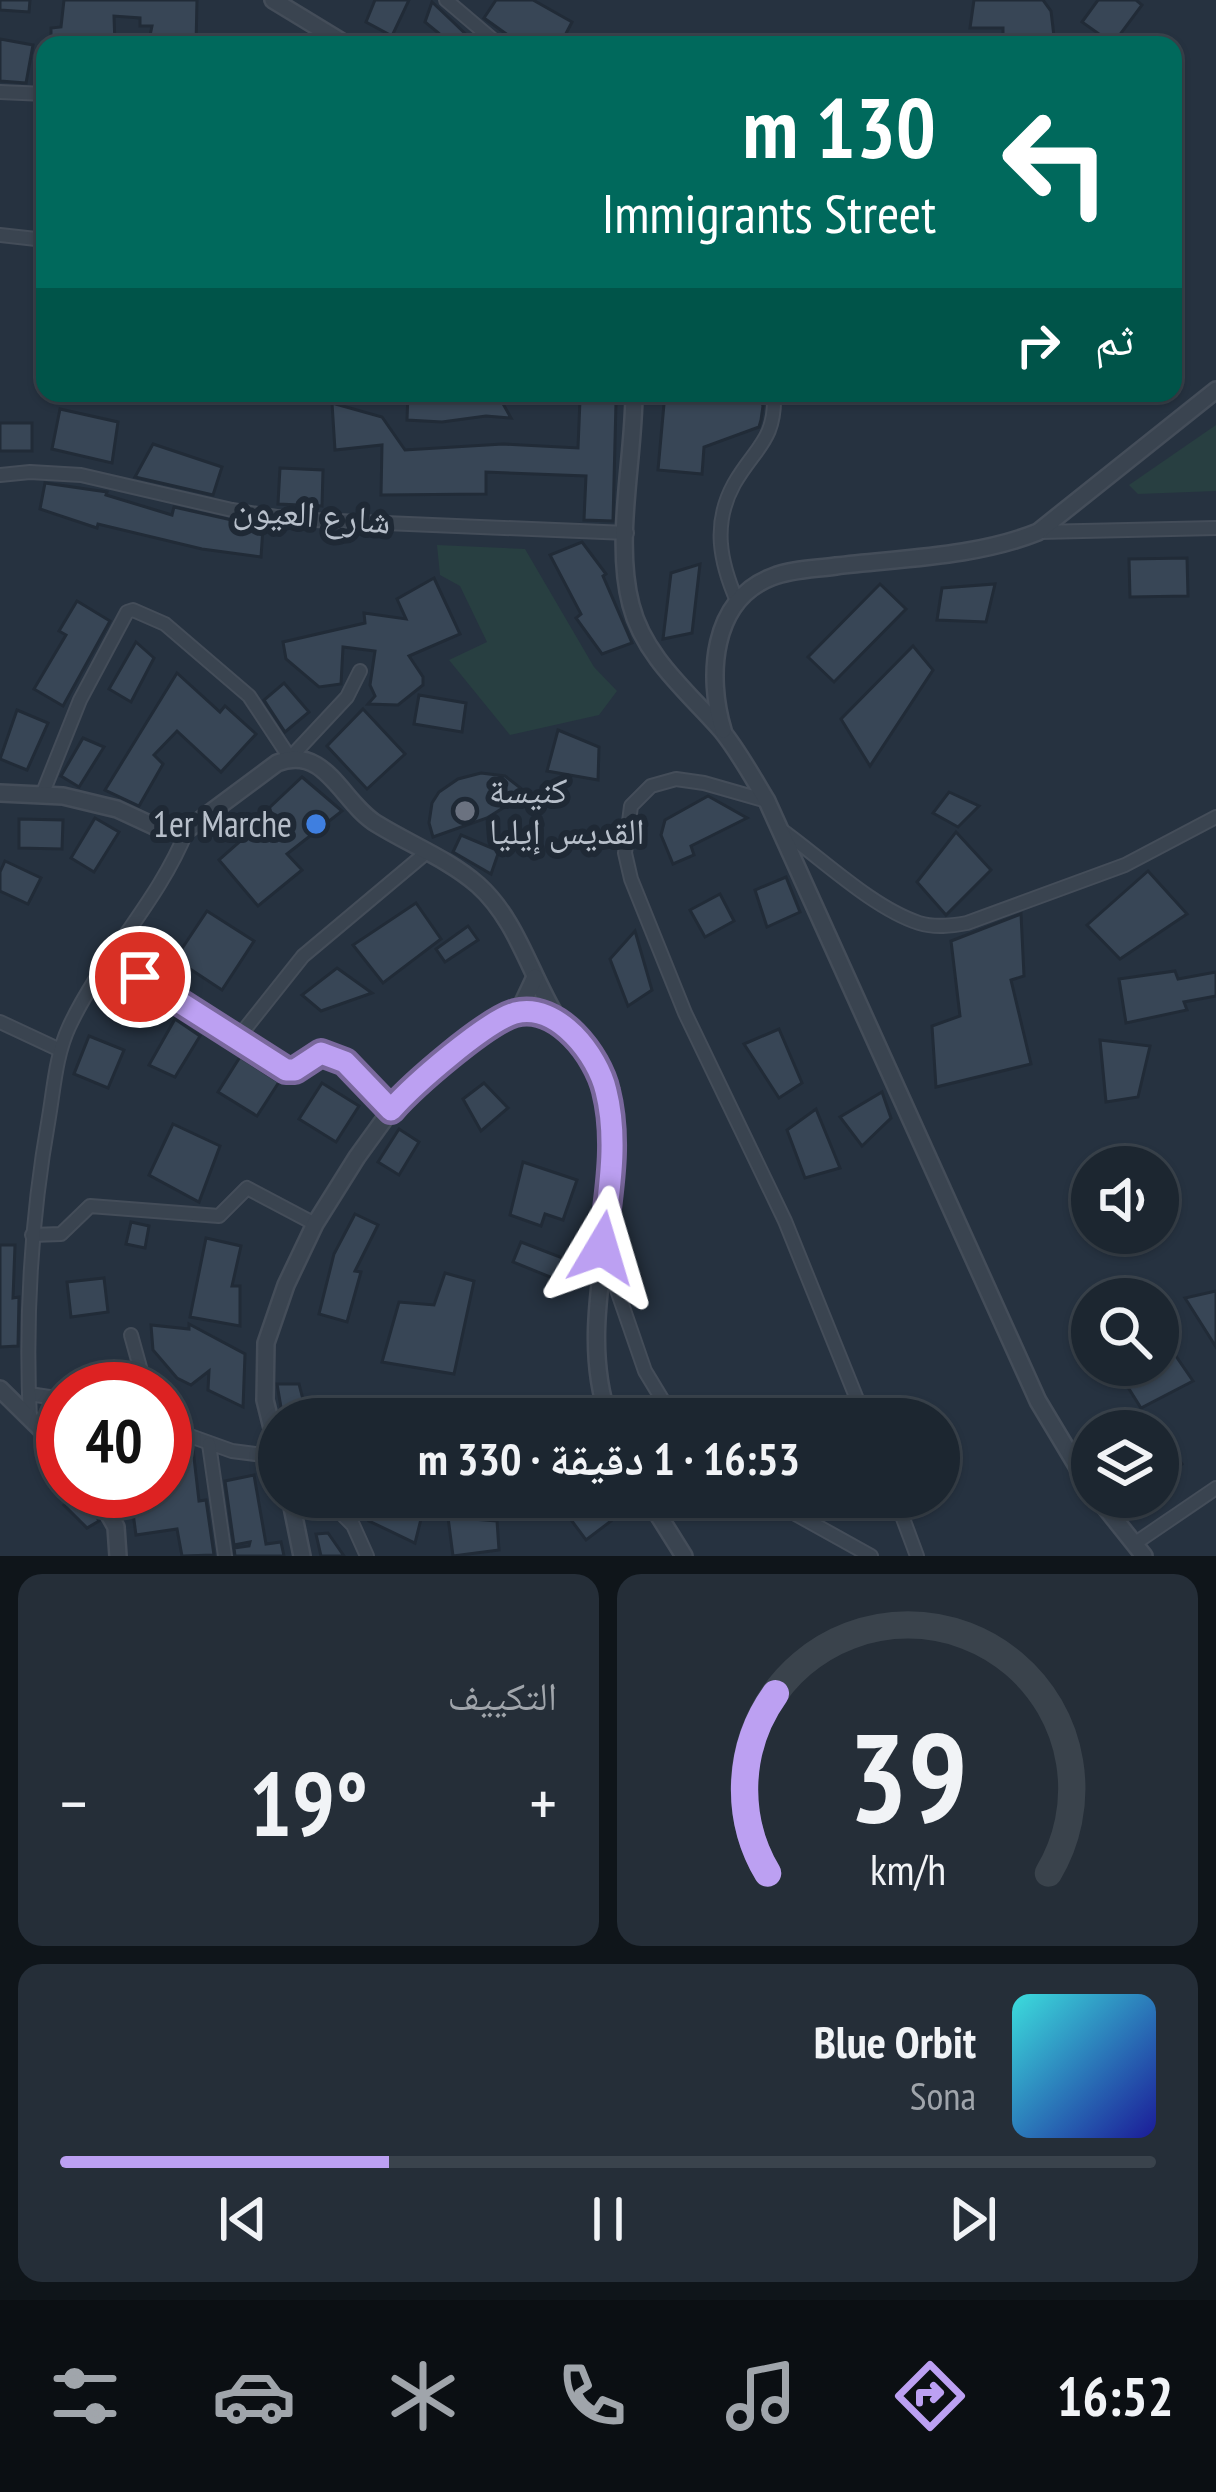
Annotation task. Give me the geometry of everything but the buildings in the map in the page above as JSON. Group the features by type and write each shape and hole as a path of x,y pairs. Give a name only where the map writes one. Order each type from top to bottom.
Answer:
{"street":[{"path":"273,0 332,36"},
{"path":"446,0 488,36"},
{"path":"0,92 36,94"},
{"path":"0,235 36,239"},
{"path":"723,733 713,699 719,642 737,601 769,578 1018,540 1038,532 1216,390"},
{"path":"634,402 627,533 630,604 640,629 688,698 723,733 767,801 1038,1401 1071,1456"},
{"path":"737,601 721,562 722,520 734,485 763,448 775,419 774,402"},
{"name":"شارع العيون","path":"0,475 81,475 290,519 627,533"},
{"path":"1038,532 1216,528"},
{"path":"42,795 80,700 133,610 165,624 249,696 290,758 319,764 363,815 462,872 495,903 561,1024 586,1051 606,1088 613,1158 596,1353 601,1398"},
{"path":"31,1420 27,1288 32,1234 68,1029 187,830 290,758 347,698 360,671"},
{"path":"767,801 676,779 651,786 631,806 625,853 685,1013 784,1221 856,1398"},
{"path":"0,793 42,795 117,809 158,828 187,830"},
{"path":"782,830 901,915 923,925 945,926 1009,909 1125,866 1216,817"},
{"path":"237,1039 303,956 427,852"},
{"path":"108,956 290,1071 321,1053 345,1062 391,1110"},
{"path":"266,1398 266,1342 286,1285 357,1156 391,1110 458,1051 525,1003 535,977"},
{"path":"514,1013 545,1016 561,1024"},
{"path":"0,1022 61,1050"},
{"path":"32,1234 61,1234 90,1206 219,1216 242,1189 250,1188 316,1224"},
{"path":"602,1248 645,1371 661,1398"},
{"path":"131,1335 138,1362"},
{"path":"0,1389 36,1425"},
{"path":"29,1394 36,1395"},
{"path":"192,1437 258,1452"},
{"path":"209,1444 225,1556"},
{"path":"1113,1518 1139,1550 1216,1488"},
{"path":"111,1518 118,1556"},
{"path":"294,1518 302,1556"},
{"path":"345,1518 367,1556"},
{"path":"660,1518 684,1556"},
{"path":"803,1518 872,1556"},
{"path":"903,1518 917,1556"}],"green space":[{"path":"1216,425 1216,491 1138,494 1129,485"},
{"path":"437,545 525,549 594,667 617,691 599,715 510,735 449,660 487,642 460,586 440,575"}],"place":[{"name":"كنيسة القديس إيليا","path":"465,811"},
{"name":"1er Marche","path":"316,824"}],"route":[{"path":"140,977 286,1070 295,1070 321,1053 345,1062 391,1110 474,1039 514,1013 545,1016 561,1024 586,1051 606,1088 613,1158 602,1248"}]}
